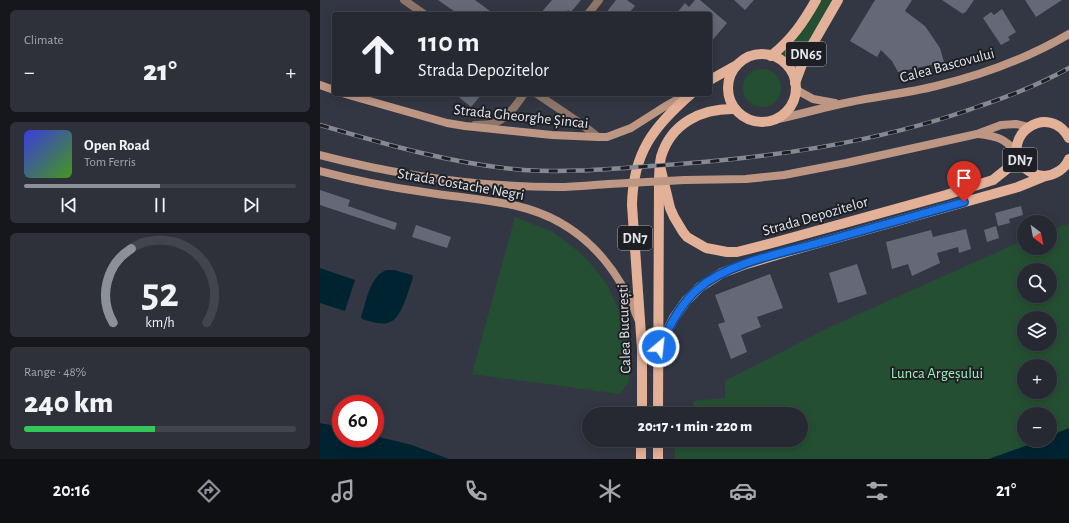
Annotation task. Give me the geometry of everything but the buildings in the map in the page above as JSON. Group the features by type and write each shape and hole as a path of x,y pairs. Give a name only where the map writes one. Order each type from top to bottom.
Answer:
{"main road":[{"name":"DN65","path":"771,56 798,30 816,0"},
{"name":"DN65","path":"795,86 804,59 838,0"},
{"name":"Calea Bascovului","path":"773,120 850,102 935,86 966,78 1031,53 1069,34"},
{"path":"712,79 753,56 759,54 771,56 780,60 791,72 795,86 794,96 789,108 773,120 755,121 744,117 735,109 729,99 728,87 730,75 737,65"},
{"path":"320,85 332,89"},
{"name":"Calea Bascovului","path":"795,86 813,99 823,102 850,102"},
{"name":"Strada Gheorghe Șincai","path":"352,96 447,123 465,126 598,137 607,137 631,128 684,96"},
{"name":"Calea București","path":"642,407 640,325 632,191 640,157 657,127 670,112 689,96"},
{"name":"DN7","path":"658,407 660,166 662,157 672,136 681,126 690,120 711,110 735,109"},
{"name":"DN7","path":"1069,138 1065,126 1044,122 1036,123 1028,127 1019,138 1017,145 1017,153 1021,163 1031,173 1045,176 1052,175 1059,172 1069,160"},
{"path":"977,134 994,127 1007,124 1016,124 1028,127"},
{"path":"977,134 994,136 1003,139 1010,144 1017,153"},
{"name":"Strada Costache Negri","path":"320,155 396,172 468,182 558,187 685,180 746,179 784,175 977,134"},
{"name":"Strada Depozitelor","path":"660,166 670,208 687,237 706,248 727,252 737,252 993,180 1008,168 1021,163"},
{"name":"Strada Costache Negri","path":"320,170 383,185 518,206 559,222 581,236 599,252 614,270 624,287 640,325"},
{"name":"Strada Depozitelor","path":"659,347 674,318 686,301 700,288 722,274 743,265 790,251 1018,187 1045,176"},
{"path":"641,447 641,459"},
{"path":"658,447 658,459"}],"street":[{"path":"404,0 421,12"},
{"path":"590,12 599,0"},
{"path":"465,126 494,123 502,119 510,112 522,96"},
{"path":"540,96 598,137"}],"green space":[{"path":"816,0 838,0 795,83 788,67 776,58"},
{"path":"758,69 766,69 776,74 780,81 780,95 776,102 766,107 758,107 748,102 746,99 743,92 743,84 748,74 751,72"},
{"path":"515,217 553,232 583,255 607,284 623,320 631,352 629,381 620,394 472,374"},
{"name":"Lunca Argeșului","path":"1069,224 1069,428 1057,433 1057,407 1017,407 1017,447 1022,447 989,459 675,459 674,447 808,447 808,407 693,407 693,401 725,398 725,381 828,328 1017,243 1017,255 1057,255 1057,227"}],"water":[{"path":"320,268 355,280 345,311 320,303"},
{"path":"386,270 394,270 412,275 413,278 404,304 397,317 387,323 378,323 362,319 361,317 369,290 376,278"},
{"path":"320,423 332,425 332,447 384,447 384,438 412,445 449,459 320,459"},
{"path":"1069,428 1069,459 989,459 1022,447 1057,447 1057,433"}],"railway":[{"path":"320,125 420,153 471,163 523,170 587,170 693,163 818,148 900,130 940,119 1003,98 1069,68"}],"route":[{"path":"659,347 674,318 686,301 710,280 722,274 743,265 790,251 964,202"}]}
